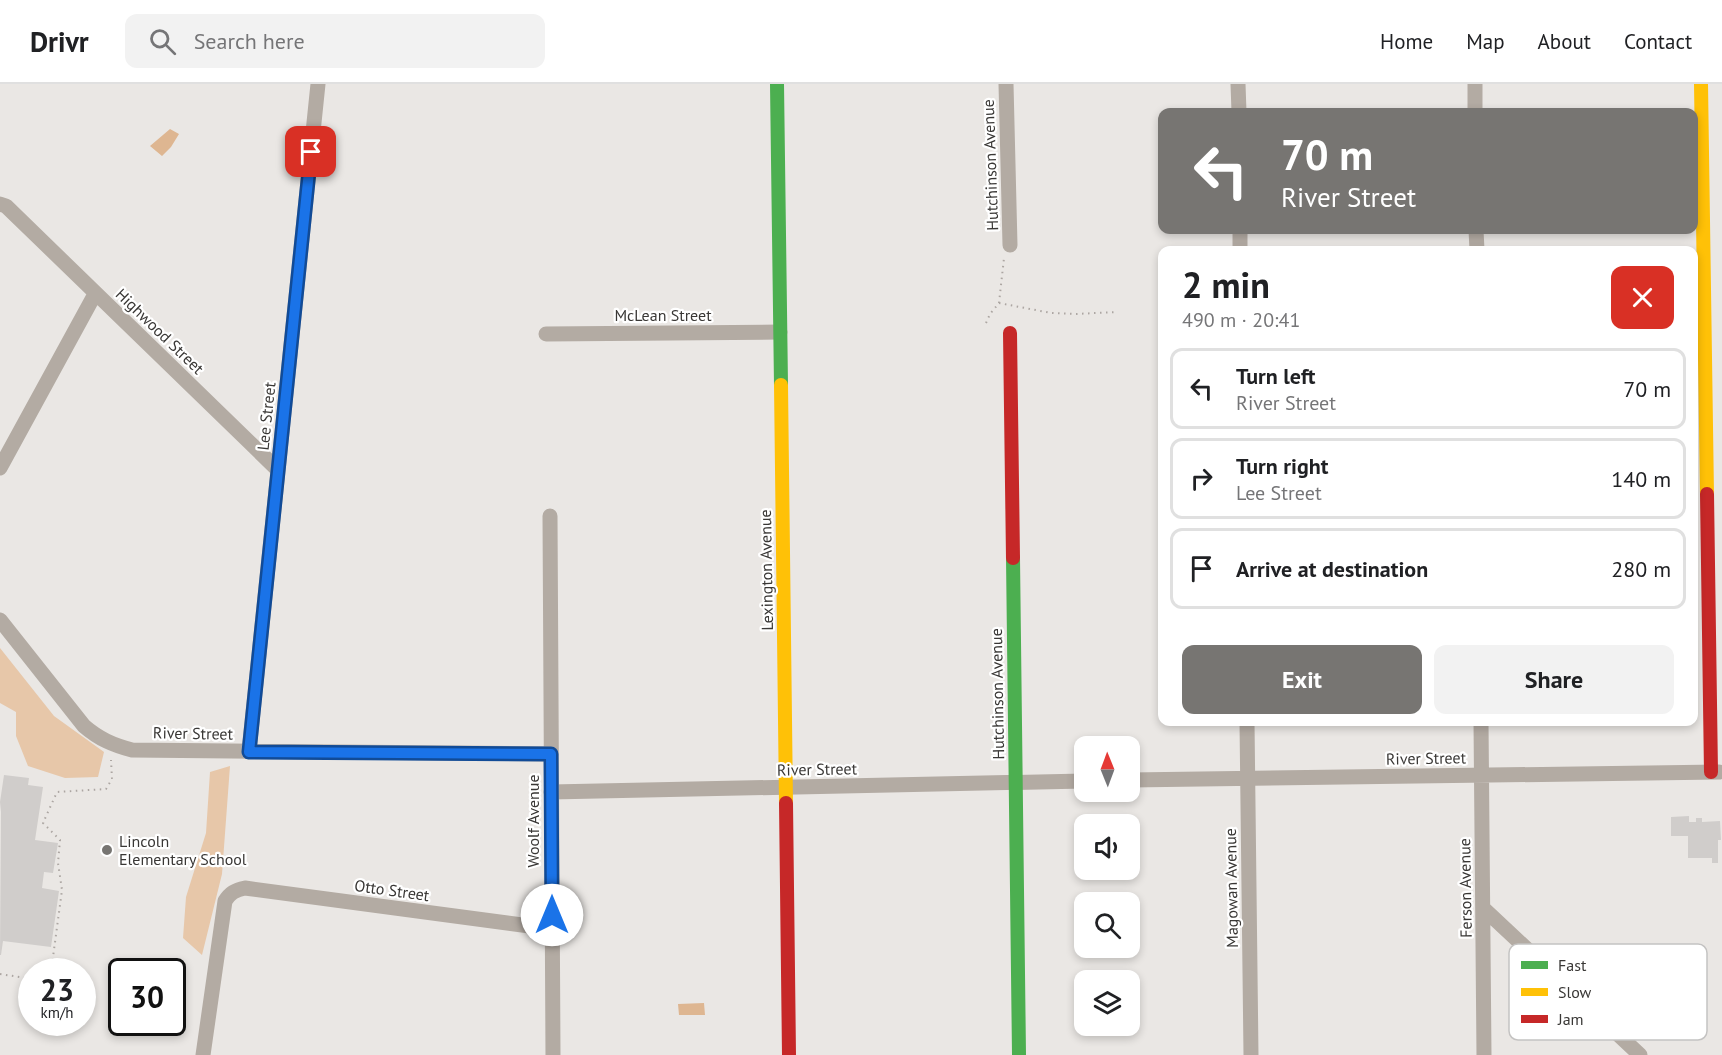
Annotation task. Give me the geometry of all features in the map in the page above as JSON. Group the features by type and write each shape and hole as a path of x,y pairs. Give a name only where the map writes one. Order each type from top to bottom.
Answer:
{"street":[{"name":"Lee Street","path":"249,752 318,84"},
{"name":"Lexington Avenue","path":"777,84 789,1055"},
{"name":"Hutchinson Avenue","path":"1006,84 1010,244"},
{"path":"1238,84 1239,108"},
{"path":"1475,84 1475,108"},
{"path":"1701,84 1699,312 1705,366 1717,772"},
{"name":"Highwood Street","path":"0,204 6,206 278,470"},
{"path":"0,468 95,294"},
{"name":"McLean Street","path":"546,334 780,332"},
{"name":"Hutchinson Avenue","path":"1010,333 1019,1055"},
{"path":"1705,366 1722,365"},
{"name":"Woolf Avenue","path":"550,516 553,1055"},
{"name":"River Street","path":"0,620 84,726 98,738 114,746 132,750 551,754"},
{"name":"Magowan Avenue","path":"1246,726 1251,1055"},
{"name":"Ferson Avenue","path":"1481,726 1484,1055"},
{"name":"River Street","path":"1140,780 1717,772"},
{"name":"River Street","path":"551,792 1074,781"},
{"name":"Otto Street","path":"203,1055 225,901 236,890 245,888 552,929"},
{"path":"1483,908 1521,944"},
{"path":"1624,1040 1640,1055"}],"path":[{"path":"986,323 999,303 1004,259"},
{"path":"999,303 1051,313 1118,312"},
{"path":"53,958 62,890 58,863 60,840 43,823 57,792 106,789 112,779 111,760"},
{"path":"0,974 18,977"}],"shaded area":[{"path":"170,129 179,134 162,156 150,146"},
{"path":"0,648 54,716 104,752 98,777 65,778 28,766 16,736 16,712 0,703"},
{"path":"230,766 222,874 202,955 183,938 186,897 206,833 210,772"},
{"path":"704,1003 705,1015 679,1015 678,1004"}],"building":[{"path":"4,775 29,778 28,785 43,787 35,840 58,843 53,873 44,872 42,888 59,891 51,947 3,941 0,955 0,802"},
{"path":"1689,816 1689,822 1696,822 1696,818 1702,818 1702,822 1720,821 1721,840 1718,840 1718,863 1712,863 1712,858 1688,858 1688,836 1671,836 1671,817"}],"traffic: fast":[{"path":"777,84 781,385"},
{"path":"1013,558 1019,1055"}],"traffic: slow":[{"path":"1701,84 1707,494"},
{"path":"781,385 786,803"}],"traffic: jam":[{"path":"1010,333 1013,558"},
{"path":"1707,494 1711,772"},
{"path":"786,803 789,1055"}],"place":[{"name":"Lincoln Elementary School","path":"107,850"}],"route":[{"path":"311,152 249,752 551,754 552,915"}]}
